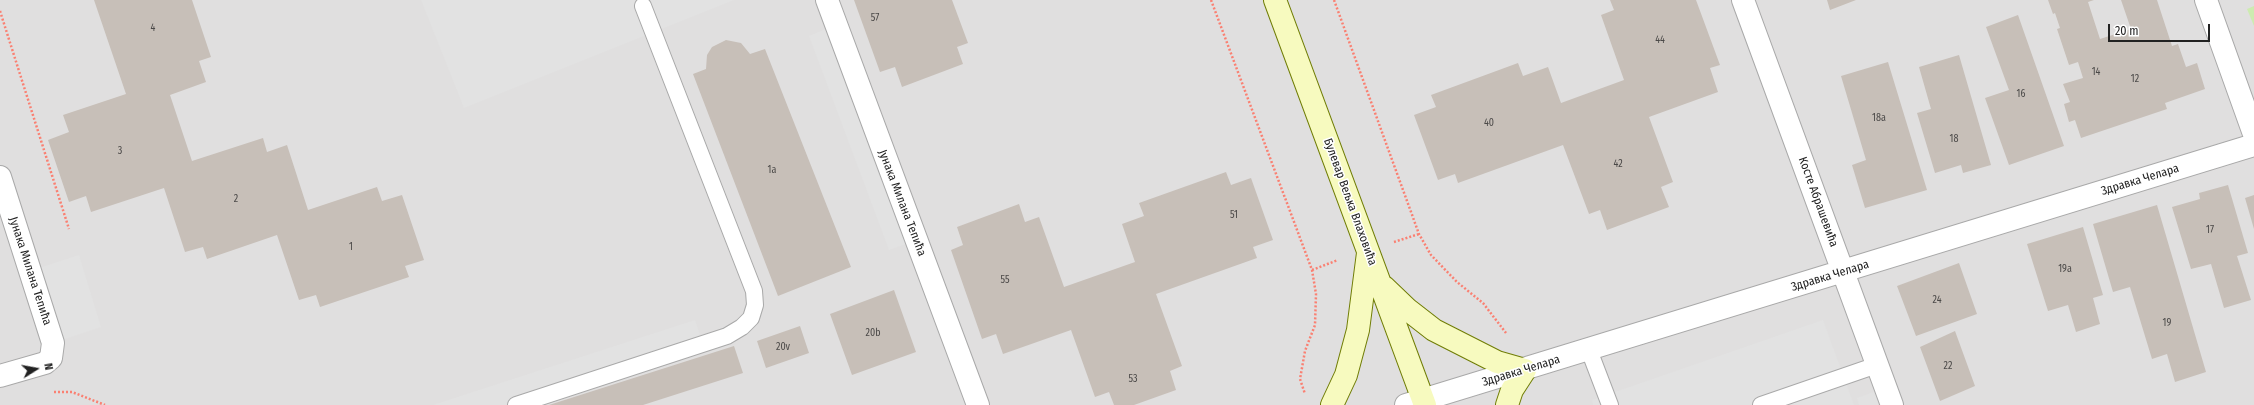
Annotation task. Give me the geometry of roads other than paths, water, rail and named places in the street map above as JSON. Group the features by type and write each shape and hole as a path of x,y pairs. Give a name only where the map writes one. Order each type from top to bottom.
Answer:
{"main road":[{"name":"Булевар Вељка Влаховића","path":"1275,0 1380,283 1418,403"},
{"path":"1332,405 1346,375 1358,330 1368,250"},
{"path":"1380,283 1407,309 1434,330 1497,362 1525,370 1512,390 1507,405"}],"street":[{"name":"Јунака Милана Тепића","path":"827,0 978,405"},
{"name":"Косте Абрашевића","path":"1743,0 1892,405"},
{"path":"2206,0 2254,134"},
{"name":"Здравка Челара","path":"1418,403 2254,145"},
{"name":"Јунака Милана Тепића","path":"0,177 53,343 51,358 45,363 0,376"}],"lane":[{"path":"516,405 727,336 742,327 751,318 755,305 754,291 643,6"},
{"path":"1589,350 1610,405"},
{"path":"1761,405 1877,365"}]}
